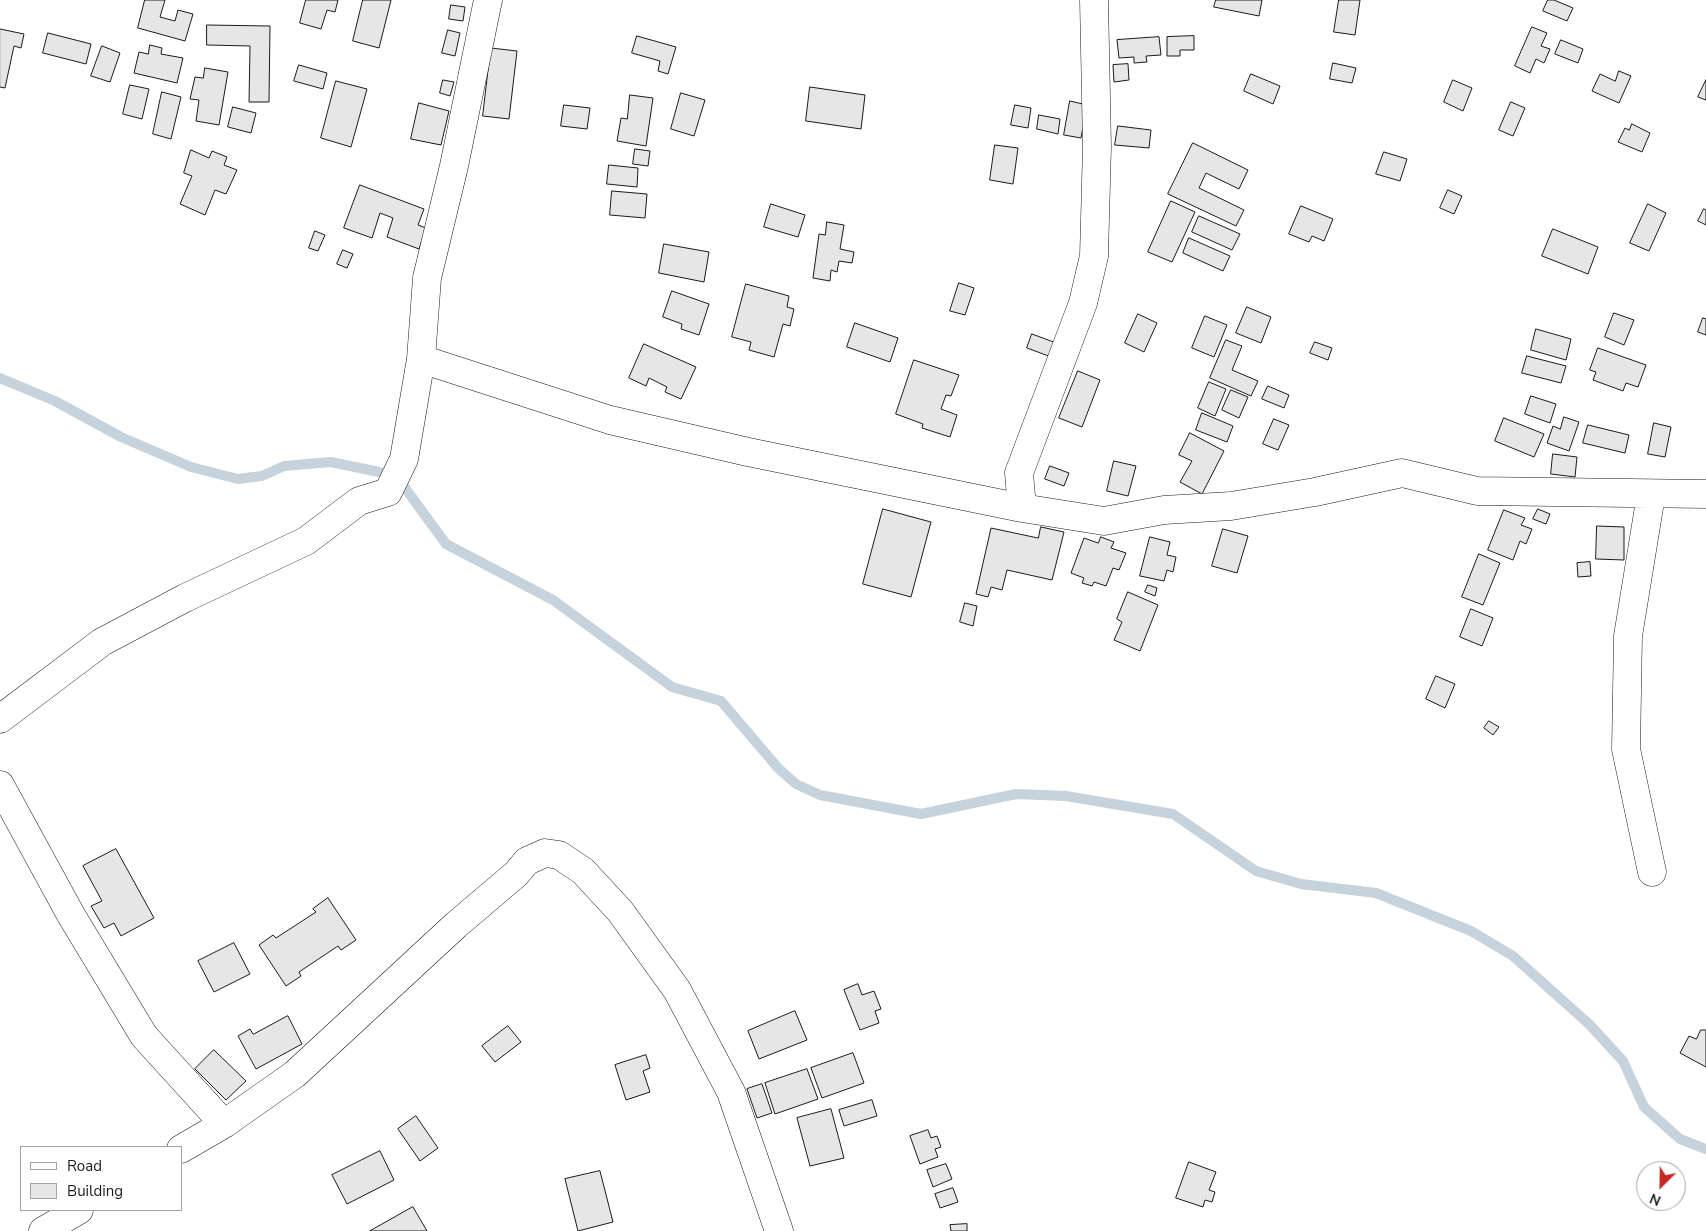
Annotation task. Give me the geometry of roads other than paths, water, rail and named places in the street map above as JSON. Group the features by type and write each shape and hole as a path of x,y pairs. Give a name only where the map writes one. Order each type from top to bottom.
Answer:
{"street":[{"path":"0,719 102,642 184,598 306,541 359,501 388,492 404,458 421,359 426,278 454,166 488,0"},
{"path":"1022,508 1019,473 1083,303 1094,256 1097,146 1094,0"},
{"path":"421,359 610,420 748,452 1022,508 1104,521 1164,510 1240,505 1315,492 1402,473 1477,492 1706,494"},
{"path":"1651,495 1628,636 1626,749 1652,872"},
{"path":"0,785 70,914 144,1036 224,1124"},
{"path":"182,1148 224,1124 295,1074 456,925 516,874 527,861 545,853 559,855 583,871 620,911 677,990 731,1092 779,1231"},
{"path":"43,1231 77,1211"}],"waterway":[{"path":"0,378 55,401 121,437 191,467 238,479 262,476 284,466 331,462 379,472 400,481 446,544 553,600 672,687 721,701 778,768 796,784 820,795 921,814 1016,794 1066,796 1173,814 1256,871 1301,884 1376,893 1471,931 1513,956 1589,1024 1623,1061 1644,1107 1680,1139 1706,1149"}]}
